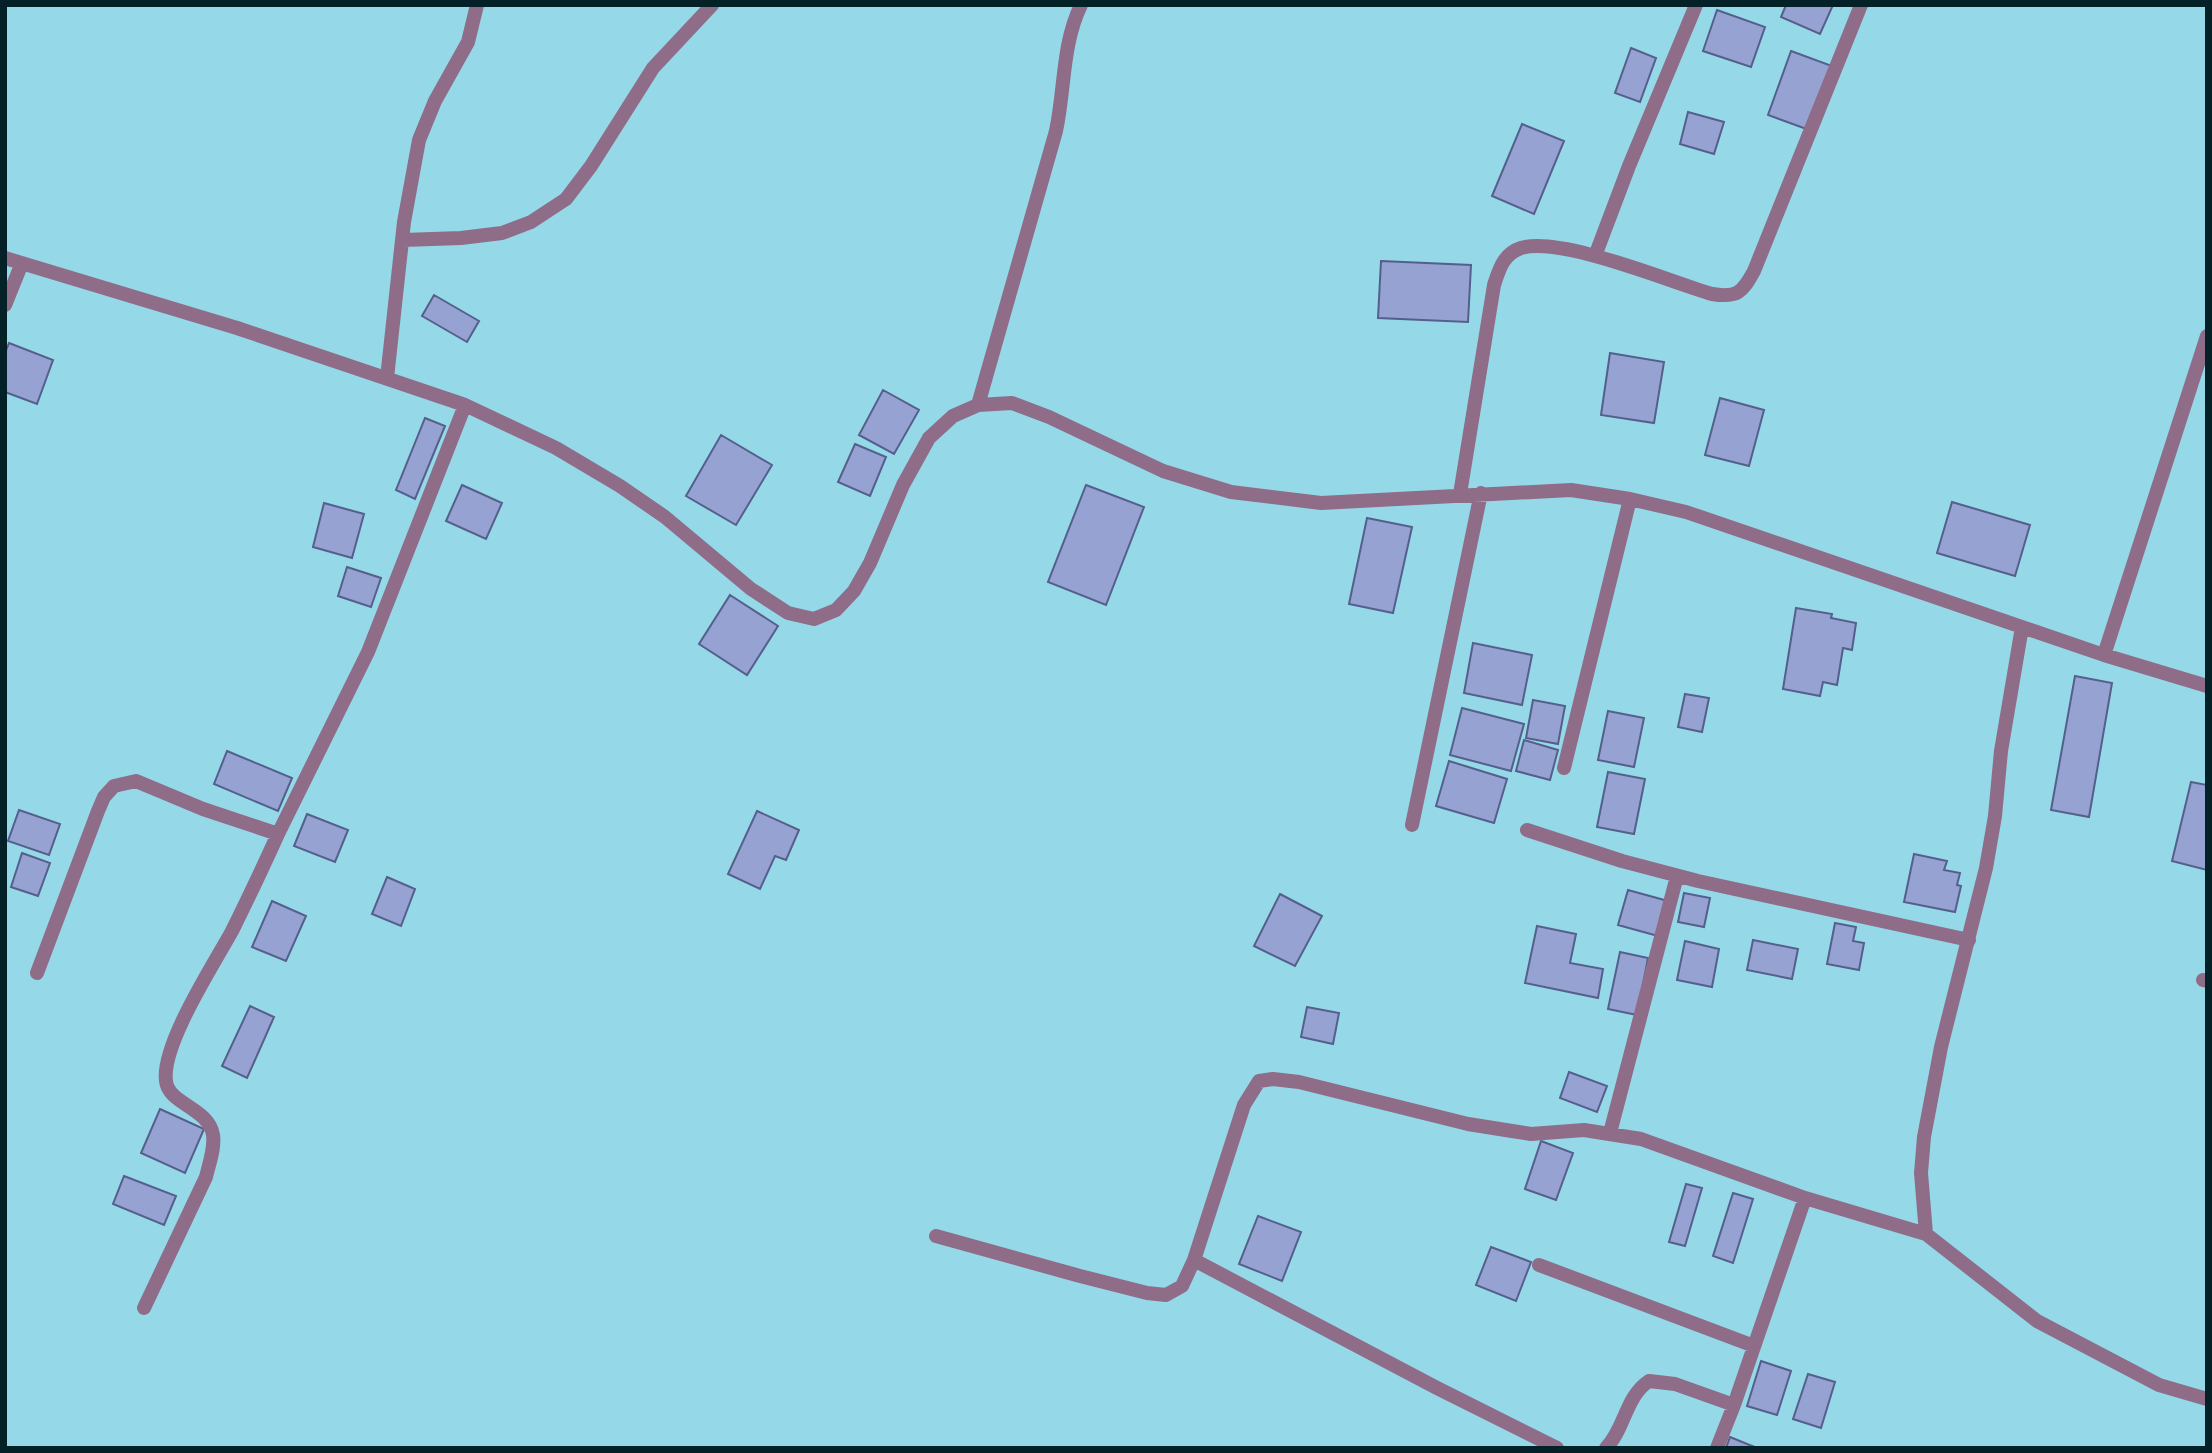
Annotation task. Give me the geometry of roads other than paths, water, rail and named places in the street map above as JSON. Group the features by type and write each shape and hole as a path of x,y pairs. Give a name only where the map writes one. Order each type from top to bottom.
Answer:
{"street":[{"path":"387,379 402,240 419,140 435,101 468,42 477,5"},
{"path":"402,240 461,238 502,233 531,222 566,199 591,166 653,68 712,5"},
{"path":"978,405 1056,131 1069,44 1081,5"},
{"path":"1595,256 1696,5"},
{"path":"1461,494 1494,285 1502,261 1519,248 1544,246 1595,256 1712,294 1728,297 1744,290 1861,5"},
{"path":"5,258 237,328 464,405 556,448 620,486 665,517 751,589 788,613 814,619 836,610 854,591 870,564 903,485 929,438 953,416 978,405 1012,403 1049,417 1163,471 1231,492 1321,503 1571,490 1630,499 1686,512 2104,655 2207,685"},
{"path":"5,305 22,263"},
{"path":"2104,655 2207,336"},
{"path":"144,1308 206,1177 212,1154 213,1134 205,1119 170,1092 166,1081 177,1033 233,928 368,652 464,405"},
{"path":"1412,825 1481,493"},
{"path":"1564,768 1630,499"},
{"path":"1926,1234 1921,1173 1924,1137 1941,1047 1986,868 1995,816 2003,738 2022,627"},
{"path":"37,973 98,811 104,797 114,786 136,781 202,809 278,834"},
{"path":"1527,830 1677,876 1969,940"},
{"path":"1610,1133 1677,876"},
{"path":"936,1236 1080,1276 1147,1293 1166,1295 1182,1286 1194,1260 1244,1105 1259,1081 1273,1079 1299,1082 1468,1125 1531,1134 1584,1130 1641,1139 1805,1198 1926,1234 2038,1321 2159,1385 2207,1399"},
{"path":"1717,1448 1805,1198"},
{"path":"1194,1260 1557,1448"},
{"path":"1539,1265 1754,1346"},
{"path":"1606,1448 1629,1403 1640,1387 1649,1381 1675,1384 1734,1405"}]}
